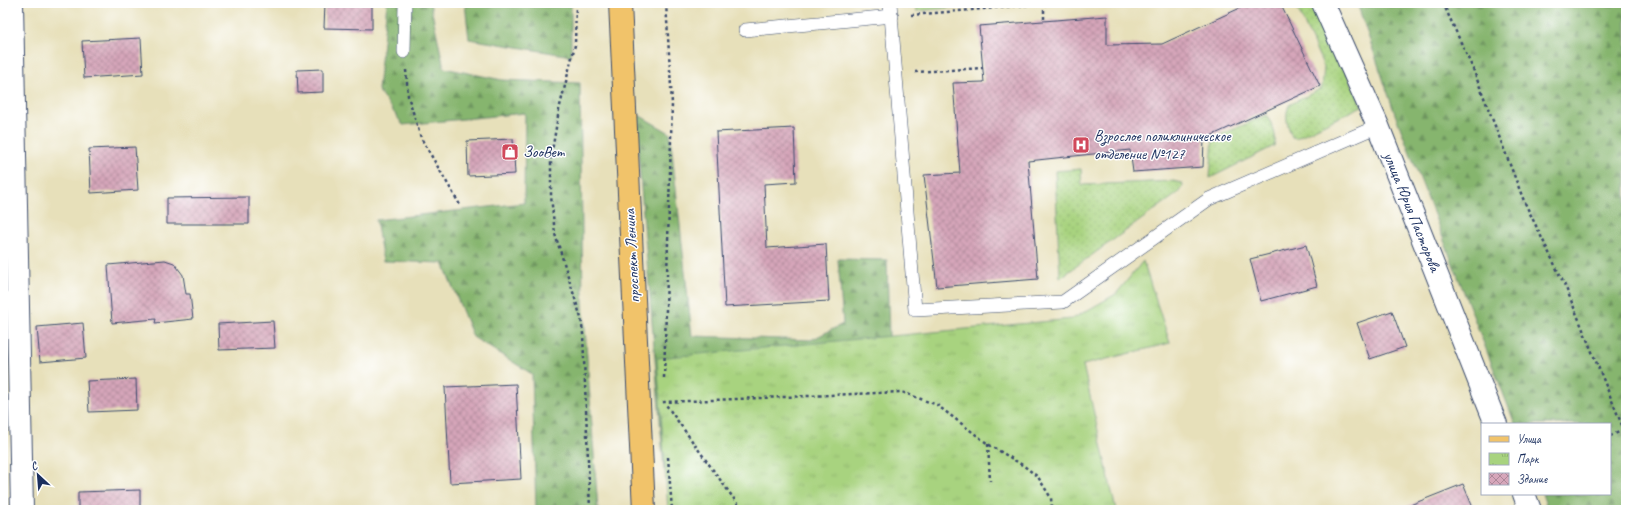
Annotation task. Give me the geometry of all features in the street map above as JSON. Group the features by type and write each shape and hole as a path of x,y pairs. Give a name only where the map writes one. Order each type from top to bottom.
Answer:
{"main road":[{"name":"проспект Ленина","path":"620,3 644,510"}],"street":[{"path":"12,3 22,510"},
{"name":"улица Юрия Пасторова","path":"1323,3 1378,126 1496,423"},
{"path":"1524,495 1530,510"}],"lane":[{"path":"404,52 405,3"},
{"path":"890,3 915,310 1063,302 1209,199 1378,126"},
{"path":"745,30 892,16"}],"path":[{"path":"576,3 576,45 559,110 551,157 551,196 555,234 581,318 583,334 590,510"},
{"path":"664,386 672,104 666,3"},
{"path":"892,16 1052,3"},
{"path":"1443,3 1473,69 1524,201 1566,288 1626,435"},
{"path":"1044,4 1044,21"},
{"path":"404,52 408,96 421,138 460,205"},
{"path":"914,72 983,68"},
{"path":"664,402 902,392 937,405 988,444 1024,466 1038,477 1051,498 1052,510"},
{"path":"664,394 664,409"},
{"path":"664,402 742,510"},
{"path":"1611,436 1625,430"},
{"path":"988,444 990,481"},
{"path":"668,456 672,510"}],"green space":[{"path":"387,3 430,3 444,68 502,80 580,83 583,301 598,510 536,510 532,374 473,337 443,263 383,261 376,220 524,203 525,113 403,125 378,90"},
{"path":"465,3 571,3 571,56 469,39"},
{"path":"915,3 983,3 983,5 916,11"},
{"path":"1295,3 1315,3 1362,106 1296,138 1292,137 1287,121 1289,105 1322,88 1324,67"},
{"path":"1357,3 1626,3 1626,510 1548,510 1542,495 1611,495 1611,423 1515,423 1395,114"},
{"path":"635,113 670,133 692,336 811,340 843,324 838,259 887,260 889,337 853,389 753,464 664,470"},
{"path":"1267,115 1275,134 1274,146 1210,178 1213,138"},
{"path":"1081,169 1082,185 1173,181 1182,183 1183,186 1177,194 1060,278 1055,171"},
{"path":"1143,261 1170,343 1083,365 1116,510 668,510 657,358 1072,319 1116,294"}],"building":[{"path":"325,3 372,3 372,29 324,28"},
{"name":"Взрослое поликлиническое отделение №127","path":"1251,3 1280,3 1320,86 1204,139 1203,167 1133,172 1130,150 1028,161 1038,279 937,287 924,175 960,173 953,83 984,82 979,26 1107,16 1107,45 1162,44"},
{"path":"141,38 143,74 84,78 82,41"},
{"path":"323,69 323,92 298,93 297,70"},
{"path":"794,128 796,182 764,184 767,248 826,244 829,301 725,307 716,132"},
{"path":"513,139 515,174 468,176 467,141"},
{"path":"135,147 138,190 91,193 89,149"},
{"path":"249,197 249,224 167,224 167,198"},
{"path":"1306,245 1317,286 1261,301 1250,259"},
{"path":"165,260 174,263 183,275 186,294 190,294 193,319 155,323 156,319 112,323 108,265"},
{"path":"1392,311 1405,347 1370,359 1357,323"},
{"path":"273,321 275,348 219,350 218,324"},
{"path":"83,323 86,358 40,362 37,327"},
{"path":"136,379 137,410 89,412 87,381"},
{"path":"516,384 521,479 450,483 445,387"},
{"path":"1463,484 1474,510 1400,510 1400,509"},
{"path":"140,490 140,510 78,510 78,492"}],"place":[{"name":"Взрослое поликлиническое отделение №127","path":"1081,145"},
{"name":"ЗооВет","path":"510,152"}]}
